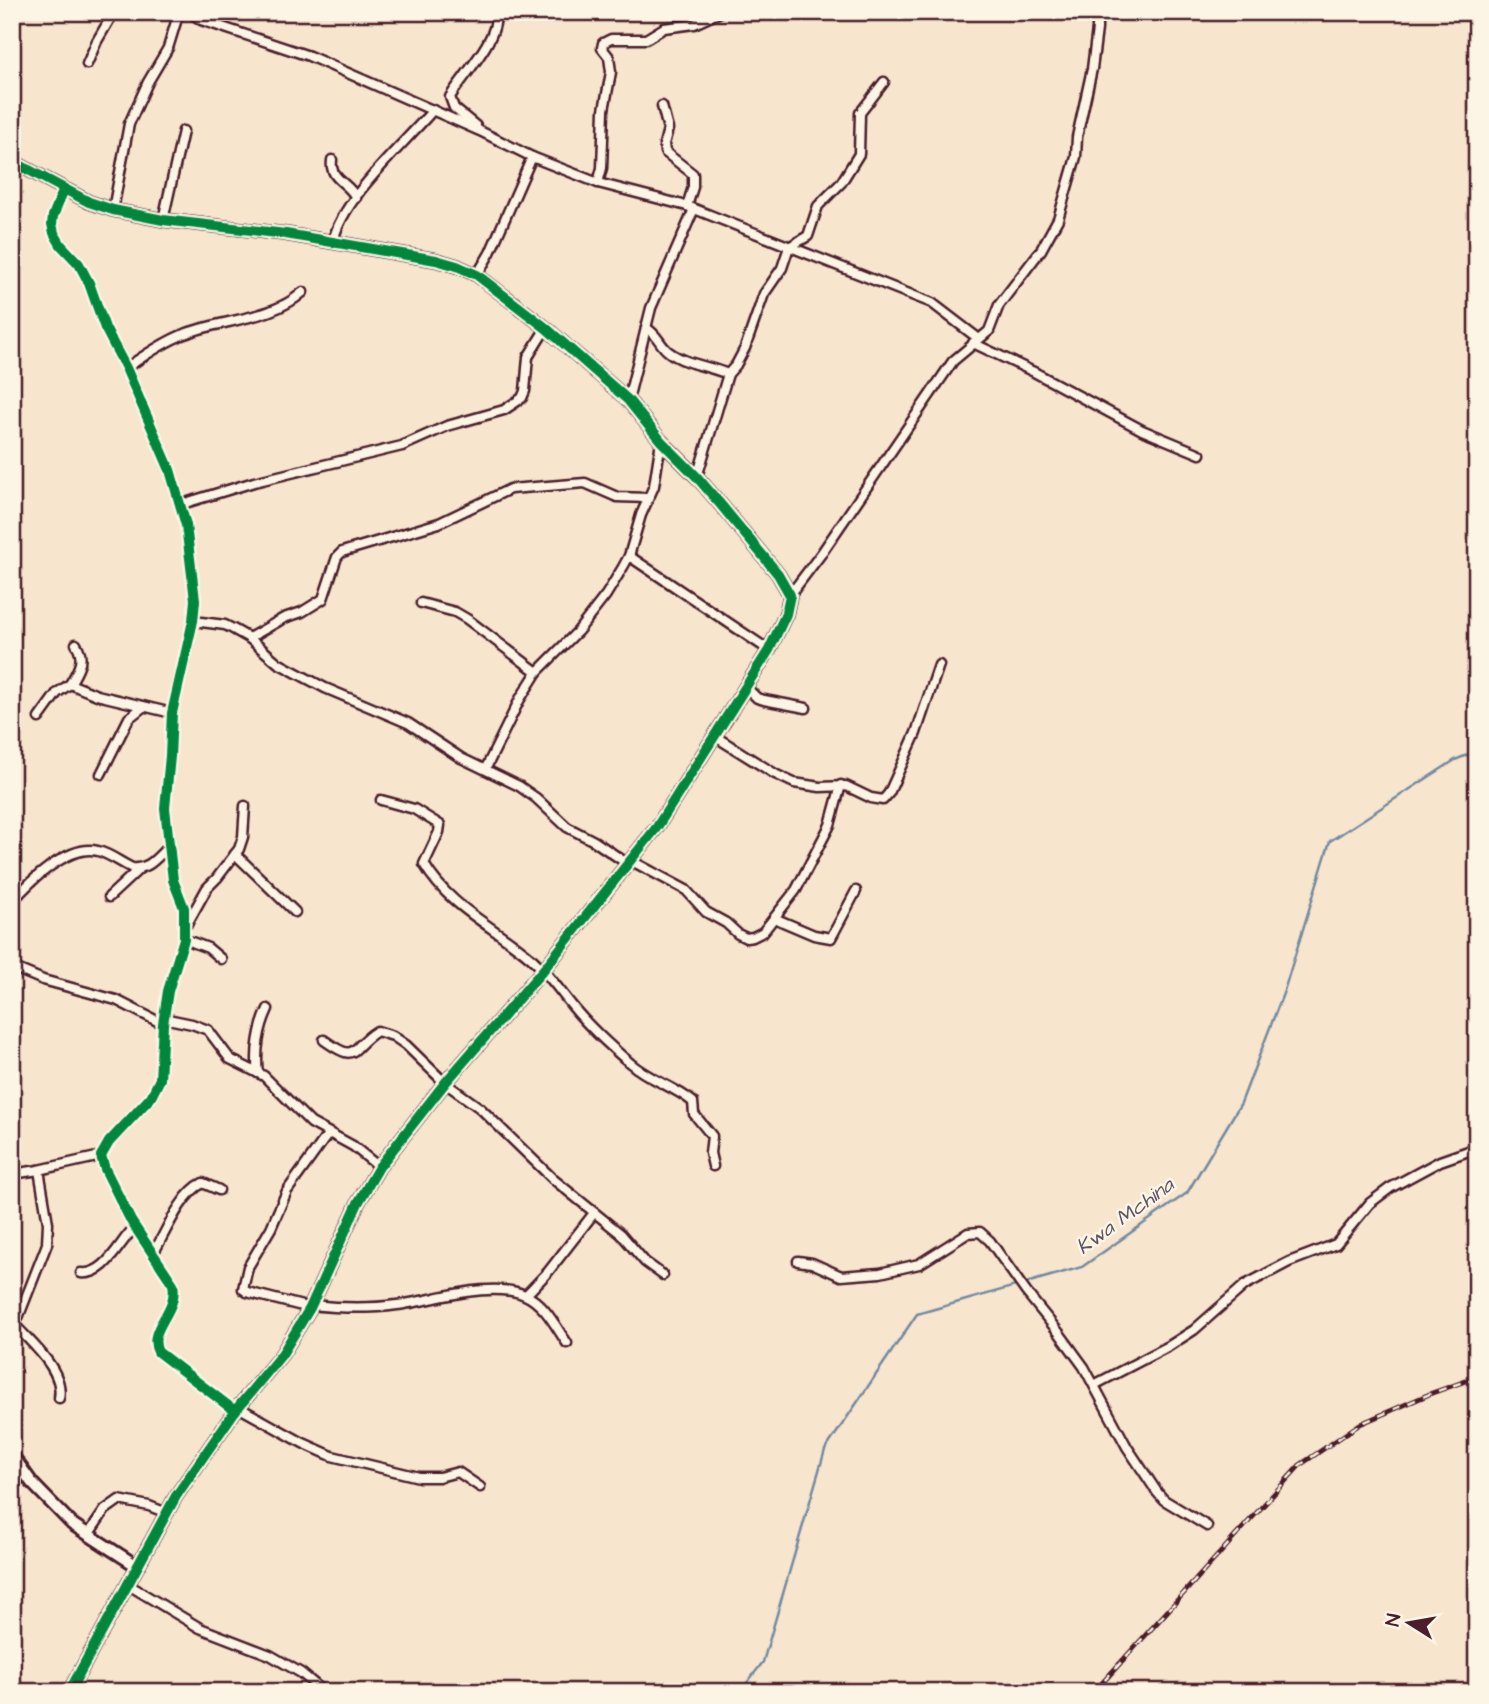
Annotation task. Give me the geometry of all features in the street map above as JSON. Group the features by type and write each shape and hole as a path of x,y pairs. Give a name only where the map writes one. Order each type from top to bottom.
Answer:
{"street":[{"path":"12,18 15,12"},
{"path":"87,64 114,12"},
{"path":"113,210 129,124 148,82 168,48 179,12"},
{"path":"190,12 201,20 309,56 481,131 532,157 598,183 690,208 932,303 976,341 1142,430 1199,454"},
{"path":"598,183 602,169 604,110 611,72 609,57 602,48 603,43 611,39 646,39 664,28 694,24 720,12"},
{"path":"69,1692 137,1566 203,1455 236,1409 282,1354 310,1306 358,1203 379,1167 445,1083 544,969 657,827 769,650 786,614 790,595 953,361 976,341 986,337 999,305 1041,250 1058,219 1076,158 1077,137 1092,69 1097,12"},
{"path":"481,131 454,108 450,97 492,36 497,23 497,13"},
{"path":"697,477 728,374 745,348 764,294 782,268 789,247 808,236 818,206 852,167 859,154 860,113 884,82"},
{"path":"628,400 652,308 690,208 693,187 693,174 665,152 668,129 662,106"},
{"path":"333,242 341,217 433,110"},
{"path":"163,220 183,131"},
{"path":"477,275 490,253 532,157"},
{"path":"331,160 334,175 356,198"},
{"path":"12,161 89,202 113,210 163,220 247,229 436,260 477,275 546,328 628,400 778,574 790,595"},
{"path":"64,189 53,216 54,233 79,264 89,283 105,328 126,368 170,470 182,504 194,579 193,621 172,713 165,808 173,880 184,908 184,939 167,991 162,1069 156,1089 109,1142 101,1156 135,1227 168,1275 175,1293 173,1304 155,1336 154,1344 158,1352 236,1409 332,1456 419,1477 439,1477 458,1472 480,1487"},
{"path":"126,368 183,334 261,313 289,302 303,292"},
{"path":"182,504 254,482 402,446 447,426 504,410 522,398 528,357 546,328"},
{"path":"646,328 659,337 670,353 728,374"},
{"path":"485,768 537,672 578,631 606,595 629,556 654,486 661,441"},
{"path":"249,638 323,599 337,557 342,552 439,523 510,489 585,484 617,497 648,498"},
{"path":"629,556 769,650"},
{"path":"421,603 455,612 467,619 537,672"},
{"path":"193,621 225,625 249,638 278,663 325,688 408,723 461,758 519,786 567,827 629,862 687,890 706,912 743,937 759,935 796,890 830,825 841,785"},
{"path":"38,718 57,693 70,684 81,664 82,654 76,644"},
{"path":"716,737 775,775 794,783 820,787 841,785 878,800 887,797 916,733 939,665"},
{"path":"70,684 97,695 172,713"},
{"path":"746,687 757,698 806,708"},
{"path":"101,774 129,718 143,707"},
{"path":"381,800 414,809 440,825 424,864 433,879 476,920 522,950 544,969 584,1019 633,1066 694,1102 694,1114 712,1136 710,1153 713,1166"},
{"path":"185,927 207,888 235,854 243,836 245,806"},
{"path":"12,902 44,870 81,851 96,850 139,869 149,866 168,847"},
{"path":"235,854 295,912"},
{"path":"109,897 139,869"},
{"path":"774,918 814,935 831,938 856,891"},
{"path":"184,939 208,948 221,959"},
{"path":"12,967 43,981 116,1000 163,1021 192,1024 208,1030 230,1059 258,1073 303,1117 353,1146 379,1167"},
{"path":"258,1073 257,1048 268,1009"},
{"path":"324,1040 348,1054 354,1052 374,1032 382,1031 406,1045 445,1083 480,1108 554,1179 621,1234 645,1262 663,1275"},
{"path":"328,1133 295,1177 271,1228 248,1267 243,1289 310,1306 341,1308 372,1307 481,1291 509,1291 526,1295 542,1308 567,1343"},
{"path":"1094,1385 1170,1346 1194,1330 1245,1285 1289,1262 1336,1244 1370,1203 1390,1188 1440,1161 1477,1148"},
{"path":"12,1174 101,1156"},
{"path":"39,1170 48,1223 47,1244 13,1326 44,1355 61,1391 60,1398"},
{"path":"153,1254 192,1191 203,1183 219,1190"},
{"path":"526,1295 548,1272 594,1213"},
{"path":"81,1273 88,1274 101,1268 135,1227"},
{"path":"798,1261 812,1263 841,1276 880,1273 919,1264 968,1233 980,1232 990,1241 1060,1334 1094,1385 1127,1447 1157,1492 1164,1500 1207,1526"},
{"path":"12,1455 42,1494 72,1524 137,1566"},
{"path":"88,1535 105,1510 119,1500 167,1513"},
{"path":"127,1584 200,1628 270,1654 301,1673 324,1692"}],"waterway":[{"name":"Kwa Mchina","path":"740,1692 763,1662 825,1450 917,1314 1082,1267 1187,1193 1241,1103 1284,991 1330,841 1455,760 1477,751"}],"railway":[{"path":"1094,1692 1300,1465 1360,1424 1477,1377"}],"cycle path":[{"path":"12,161 89,202 113,210 163,220 286,234 436,260 477,275 546,328 628,400 661,441 721,505 778,574 790,595 786,614 769,650 657,827 544,969 445,1083 379,1167 358,1203 310,1308 282,1354 235,1411 176,1496 69,1692"},
{"path":"64,189 53,216 54,233 79,264 89,283 105,328 126,368 170,470 186,525 195,600 193,621 172,713 165,808 173,880 184,908 184,939 168,991 160,1079 151,1097 109,1142 101,1156 131,1221 173,1284 172,1303 156,1336 158,1352 235,1411"}]}
